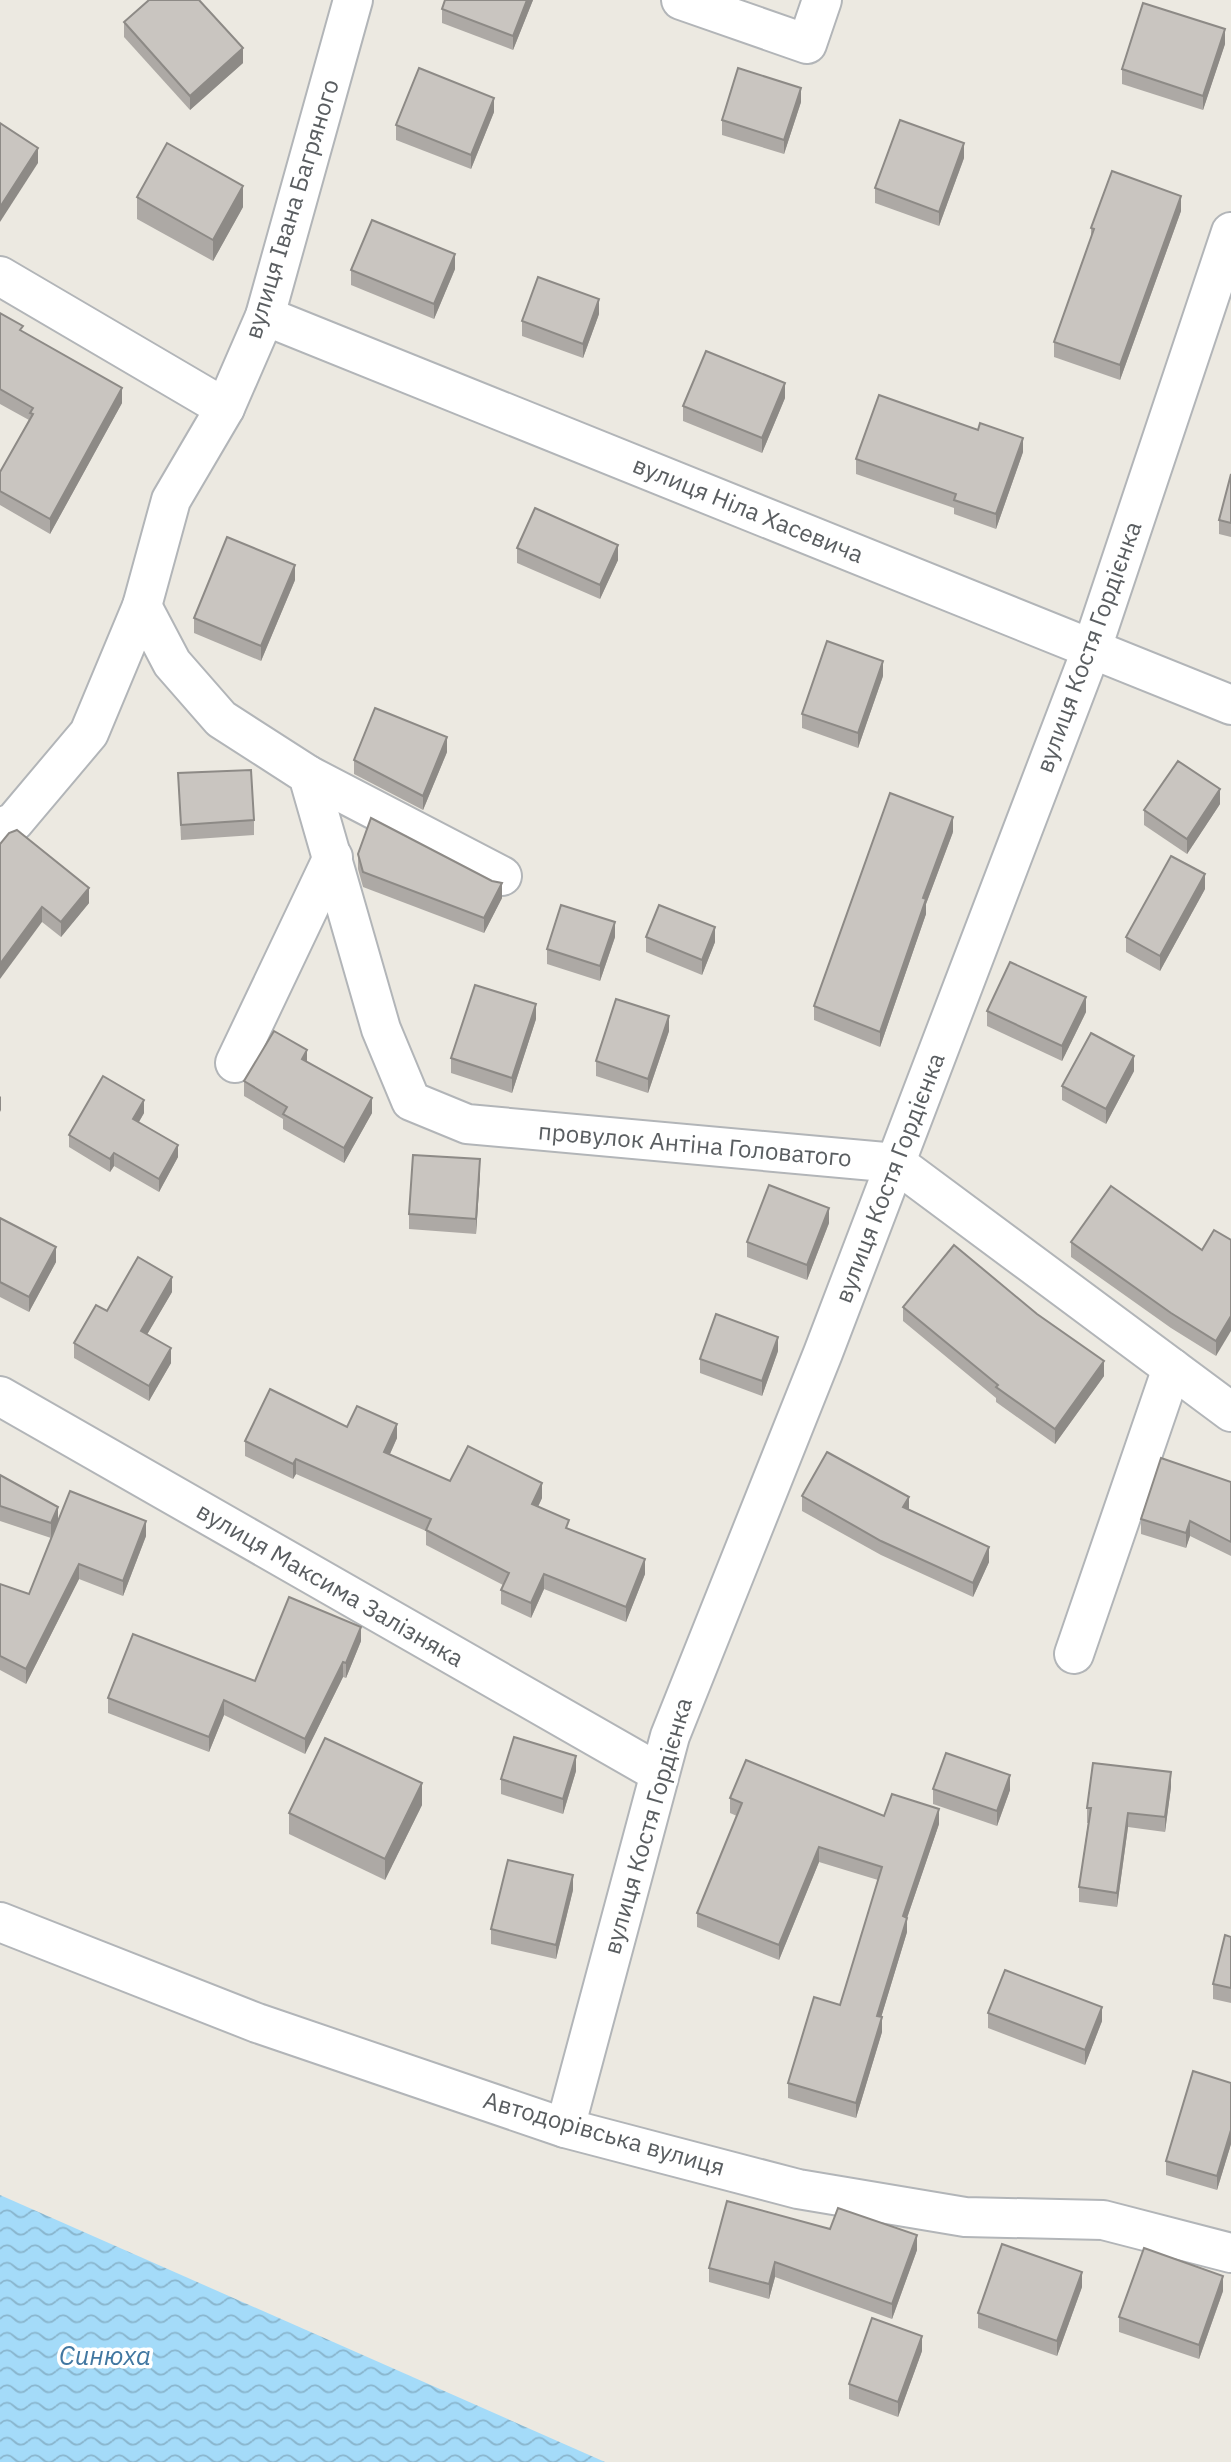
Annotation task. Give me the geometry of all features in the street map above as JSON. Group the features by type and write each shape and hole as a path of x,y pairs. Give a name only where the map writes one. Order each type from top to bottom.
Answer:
{"street":[{"name":"вулиця Івана Багряного","path":"142,606 171,499 225,408 265,316 353,0"},
{"path":"681,0 807,44 822,0"},
{"name":"вулиця Костя Гордієнка","path":"565,2128 670,1736 823,1353 1092,649 1231,232"},
{"path":"0,276 225,408"},
{"name":"вулиця Ніла Хасевича","path":"265,316 1231,705"},
{"path":"142,606 172,663 221,719 308,775 502,876"},
{"path":"0,828 14,822 89,733 142,606"},
{"name":"провулок Антіна Головатого","path":"308,775 381,1029 411,1101 467,1124 896,1163"},
{"path":"235,1063 333,857"},
{"path":"896,1163 1231,1412"},
{"path":"1074,1654 1172,1368"},
{"name":"вулиця Максима Залізняка","path":"0,1396 659,1773"},
{"name":"Автодорівська вулиця","path":"0,1922 257,2023 565,2128 798,2189 965,2217 1103,2220 1227,2240"}],"water":[{"name":"Синюха","path":"0,2195 605,2462 0,2462"}],"building":[{"path":"149,0 199,0 243,48 190,96 124,22"},
{"path":"445,0 527,0 513,36 442,9"},
{"path":"1143,3 1225,29 1203,96 1122,69"},
{"path":"419,68 494,98 471,155 396,125"},
{"path":"738,68 801,88 784,140 722,120"},
{"path":"900,120 964,143 939,212 875,188"},
{"path":"0,123 38,148 0,207"},
{"path":"167,143 243,186 213,240 137,197"},
{"path":"1112,171 1181,196 1120,365 1054,342"},
{"path":"372,220 455,254 434,304 351,270"},
{"path":"538,277 599,299 583,344 522,321"},
{"path":"0,313 23,326 20,330 122,388 50,519 0,491 0,472 33,414 30,413 33,408 0,389"},
{"path":"706,351 785,383 762,438 683,406"},
{"path":"879,395 978,430 980,423 1023,438 996,514 954,500 956,494 856,459"},
{"path":"1231,474 1231,523 1219,520"},
{"path":"535,508 618,545 600,585 517,548"},
{"path":"227,537 295,565 261,646 194,618"},
{"path":"827,641 883,661 858,733 802,714"},
{"path":"375,708 447,737 423,796 354,760"},
{"path":"1178,761 1220,789 1187,839 1144,810"},
{"path":"251,770 254,820 181,825 178,773"},
{"path":"890,793 953,817 923,898 926,899 880,1032 814,1006"},
{"path":"371,818 492,881 502,883 484,918 363,872 358,854"},
{"path":"17,830 89,888 61,922 42,907 0,964 0,844 9,833"},
{"path":"1171,856 1205,874 1160,956 1126,937"},
{"path":"561,905 615,922 600,966 547,949"},
{"path":"659,905 715,927 702,960 646,937"},
{"path":"1010,962 1086,997 1062,1046 987,1011"},
{"path":"475,985 536,1004 512,1078 451,1058"},
{"path":"616,999 669,1016 648,1079 596,1061"},
{"path":"274,1031 307,1050 302,1059 372,1098 344,1148 283,1114 287,1107 244,1081"},
{"path":"1091,1033 1134,1056 1106,1109 1062,1086"},
{"path":"103,1076 144,1100 133,1119 178,1145 159,1179 114,1153 110,1159 69,1135"},
{"path":"413,1155 480,1159 476,1219 409,1214"},
{"path":"769,1185 829,1208 807,1265 747,1242"},
{"path":"1111,1186 1202,1250 1214,1230 1231,1240 1231,1316 1216,1341 1171,1313 1071,1242"},
{"path":"0,1218 56,1247 29,1297 0,1282"},
{"path":"954,1245 1037,1314 1104,1361 1055,1429 996,1387 998,1385 903,1307"},
{"path":"138,1257 172,1277 141,1331 171,1348 149,1386 74,1343 96,1305 107,1311"},
{"path":"716,1314 778,1337 762,1381 700,1359"},
{"path":"270,1389 347,1427 357,1406 397,1424 384,1452 450,1481 468,1446 542,1483 532,1504 569,1520 566,1528 645,1559 626,1607 544,1574 531,1603 501,1590 509,1573 426,1530 431,1519 296,1459 293,1464 245,1441"},
{"path":"827,1452 909,1497 903,1507 989,1547 973,1583 881,1541 802,1496"},
{"path":"1161,1458 1231,1482 1231,1542 1190,1521 1186,1533 1141,1519"},
{"path":"0,1475 58,1507 51,1523 0,1506"},
{"path":"70,1491 146,1521 123,1581 79,1564 26,1669 0,1656 0,1584 29,1594"},
{"path":"289,1597 361,1627 346,1663 343,1662 305,1739 224,1700 209,1737 108,1698 133,1634 255,1681"},
{"path":"514,1737 576,1756 563,1799 501,1779"},
{"path":"325,1738 422,1783 385,1859 289,1813"},
{"path":"946,1753 1010,1775 997,1811 933,1789"},
{"path":"746,1760 884,1816 892,1794 939,1809 903,1916 907,1918 877,2016 882,2017 856,2103 788,2083 814,1997 840,2005 882,1867 819,1847 779,1945 697,1913 742,1803 730,1798"},
{"path":"1093,1763 1171,1772 1165,1817 1128,1813 1117,1893 1079,1887 1091,1808 1087,1808"},
{"path":"508,1860 573,1875 556,1945 491,1929"},
{"path":"1225,1935 1231,1937 1231,1988 1213,1984"},
{"path":"1005,1970 1102,2007 1085,2050 988,2013"},
{"path":"1193,2071 1231,2083 1231,2130 1217,2176 1166,2161"},
{"path":"727,2201 830,2229 838,2208 917,2235 892,2304 775,2262 769,2284 709,2268"},
{"path":"1002,2244 1082,2272 1057,2341 978,2313"},
{"path":"1144,2248 1223,2276 1199,2345 1119,2317"},
{"path":"872,2318 922,2336 898,2402 849,2384"}]}
